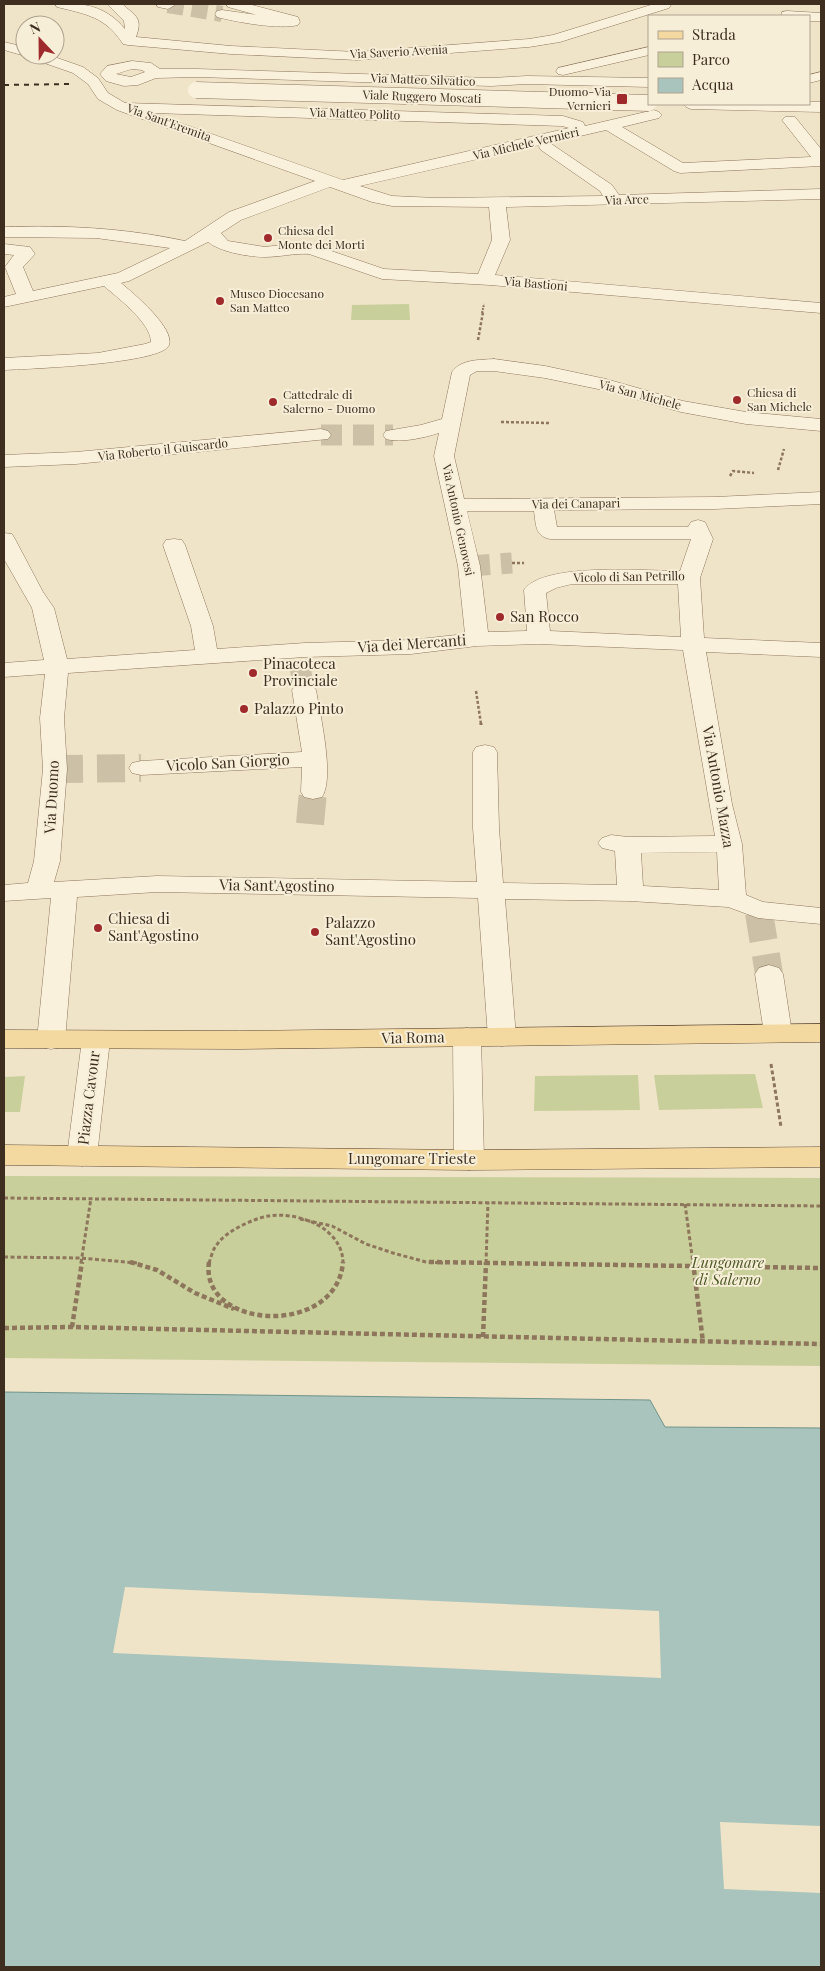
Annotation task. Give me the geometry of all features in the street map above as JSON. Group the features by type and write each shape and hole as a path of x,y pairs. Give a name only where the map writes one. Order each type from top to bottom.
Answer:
{"main road":[{"name":"Via Roma","path":"4,1039 96,1040 821,1033"},
{"name":"Lungomare Trieste","path":"4,1155 469,1160 821,1157"}],"street":[{"path":"62,4 101,13 110,18 128,41 147,71"},
{"path":"114,4 132,19 133,26 128,41"},
{"name":"Via Saverio Avenia","path":"128,41 231,50 358,56 529,44 555,39 663,4"},
{"path":"776,4 782,7 786,15"},
{"path":"528,80 648,51"},
{"name":"Via Sant'Eremita","path":"65,64 103,79 107,99 122,107 336,183"},
{"path":"103,79 112,68 124,65 147,71"},
{"path":"575,68 580,76 590,81"},
{"name":"Via Matteo Silvatico","path":"147,71 485,82 528,80 648,84"},
{"name":"Viale Ruggero Moscati","path":"103,79 129,85 147,71 196,90"},
{"name":"Viale Ruggero Moscati","path":"178,90 651,109"},
{"path":"734,105 821,107"},
{"name":"Via Matteo Polito","path":"122,107 563,121 577,126 577,130 572,133"},
{"name":"Via Michele Vernieri","path":"186,247 247,210 336,183 399,173 608,125 651,109"},
{"path":"790,120 821,160"},
{"path":"608,125 680,168 821,160"},
{"path":"547,147 606,188 614,200"},
{"name":"Via Arce","path":"336,183 392,201 432,202 494,203 821,194"},
{"path":"484,279 501,240 494,203"},
{"path":"212,230 215,239 224,245"},
{"path":"4,232 82,231 149,238 186,247"},
{"path":"4,364 98,359 135,353 160,345 161,340 158,332 147,318 123,276 120,254 103,238 186,247"},
{"name":"Via Bastioni","path":"186,247 224,245 270,252 307,248 378,273 484,279 821,308"},
{"path":"4,302 123,276 186,247"},
{"path":"10,255 27,298"},
{"name":"Via San Michele","path":"461,372 473,366 494,365 545,372 606,385 681,406 728,415 821,425"},
{"name":"Via Antonio Genovesi","path":"461,372 444,456 457,505 469,566 477,639"},
{"path":"392,434 424,431 451,422"},
{"name":"Via Roberto il Guiscardo","path":"4,462 76,458 321,435"},
{"name":"Via dei Canapari","path":"457,505 695,503 821,498"},
{"name":"Vicolo di San Petrillo","path":"539,637 535,590 563,578 689,578 702,539 699,529 550,533 547,532 543,504"},
{"path":"174,545 202,626 207,657"},
{"name":"Via Duomo","path":"7,552 43,608 57,667 52,718 55,769 47,861 39,890"},
{"name":"Via Antonio Mazza","path":"689,578 693,644 720,804 729,844 733,899"},
{"name":"Via dei Mercanti","path":"4,670 446,644 477,639 539,637 821,650"},
{"path":"304,690 315,759 313,792"},
{"path":"485,752 489,890 502,1037"},
{"name":"Vicolo San Giorgio","path":"141,768 315,759"},
{"path":"630,893 620,842 729,844"},
{"name":"Via Sant'Agostino","path":"65,890 157,884 630,893 733,899"},
{"path":"4,893 65,890 51,1040"},
{"path":"733,899 758,911 821,916"},
{"path":"769,974 772,1033"},
{"path":"467,1037 469,1160"},
{"name":"Piazza Cavour","path":"82,1156 96,1040"}],"path":[{"path":"461,372 475,356 484,279"},
{"path":"501,422 549,423"},
{"path":"778,470 785,444"},
{"path":"476,691 485,752"},
{"path":"772,1033 786,1157"},
{"path":"4,1198 821,1206"},
{"path":"72,1328 91,1198"},
{"path":"483,1337 488,1202"},
{"path":"685,1204 702,1342"},
{"path":"240,1311 224,1301 212,1288 207,1273 209,1257 216,1243 230,1230 248,1221 268,1216 300,1219 332,1226 366,1244 426,1262 449,1264 821,1268"},
{"path":"4,1257 82,1259 138,1264 154,1269 216,1304 263,1316 287,1316 310,1309 329,1297 341,1281 345,1264 341,1247 328,1232 300,1219"},
{"path":"4,1328 821,1344"}],"green space":[{"path":"409,304 410,320 351,320 352,305"},
{"path":"755,1074 763,1108 659,1110 654,1075"},
{"path":"638,1075 640,1110 534,1111 535,1076"},
{"path":"25,1076 20,1112 4,1112 4,1077"},
{"name":"Lungomare di Salerno","path":"4,1176 821,1178 821,1366 4,1358"}],"water":[{"path":"4,1392 650,1400 665,1427 821,1428 821,1967 4,1967"}],"pier":[{"path":"125,1587 659,1611 661,1678 113,1653"},
{"path":"720,1822 821,1826 821,1893 724,1889"}],"tunnel":[{"path":"168,5 222,14"},
{"path":"321,435 393,435"},
{"path":"469,566 512,563"},
{"path":"299,661 304,690"},
{"path":"55,769 141,768"},
{"path":"310,824 313,792"},
{"path":"759,913 769,974"}],"railway":[{"path":"4,85 72,84"}],"place":[{"name":"Duomo-Via Vernieri","path":"622,99"},
{"name":"Chiesa del Monte dei Morti","path":"268,238"},
{"name":"Museo Diocesano San Matteo","path":"220,301"},
{"name":"Chiesa di San Michele","path":"737,400"},
{"name":"Cattedrale di Salerno - Duomo","path":"273,402"},
{"name":"San Rocco","path":"500,617"},
{"name":"Pinacoteca Provinciale","path":"253,673"},
{"name":"Palazzo Pinto","path":"244,709"},
{"name":"Chiesa di Sant'Agostino","path":"98,928"},
{"name":"Palazzo Sant'Agostino","path":"315,932"}]}
